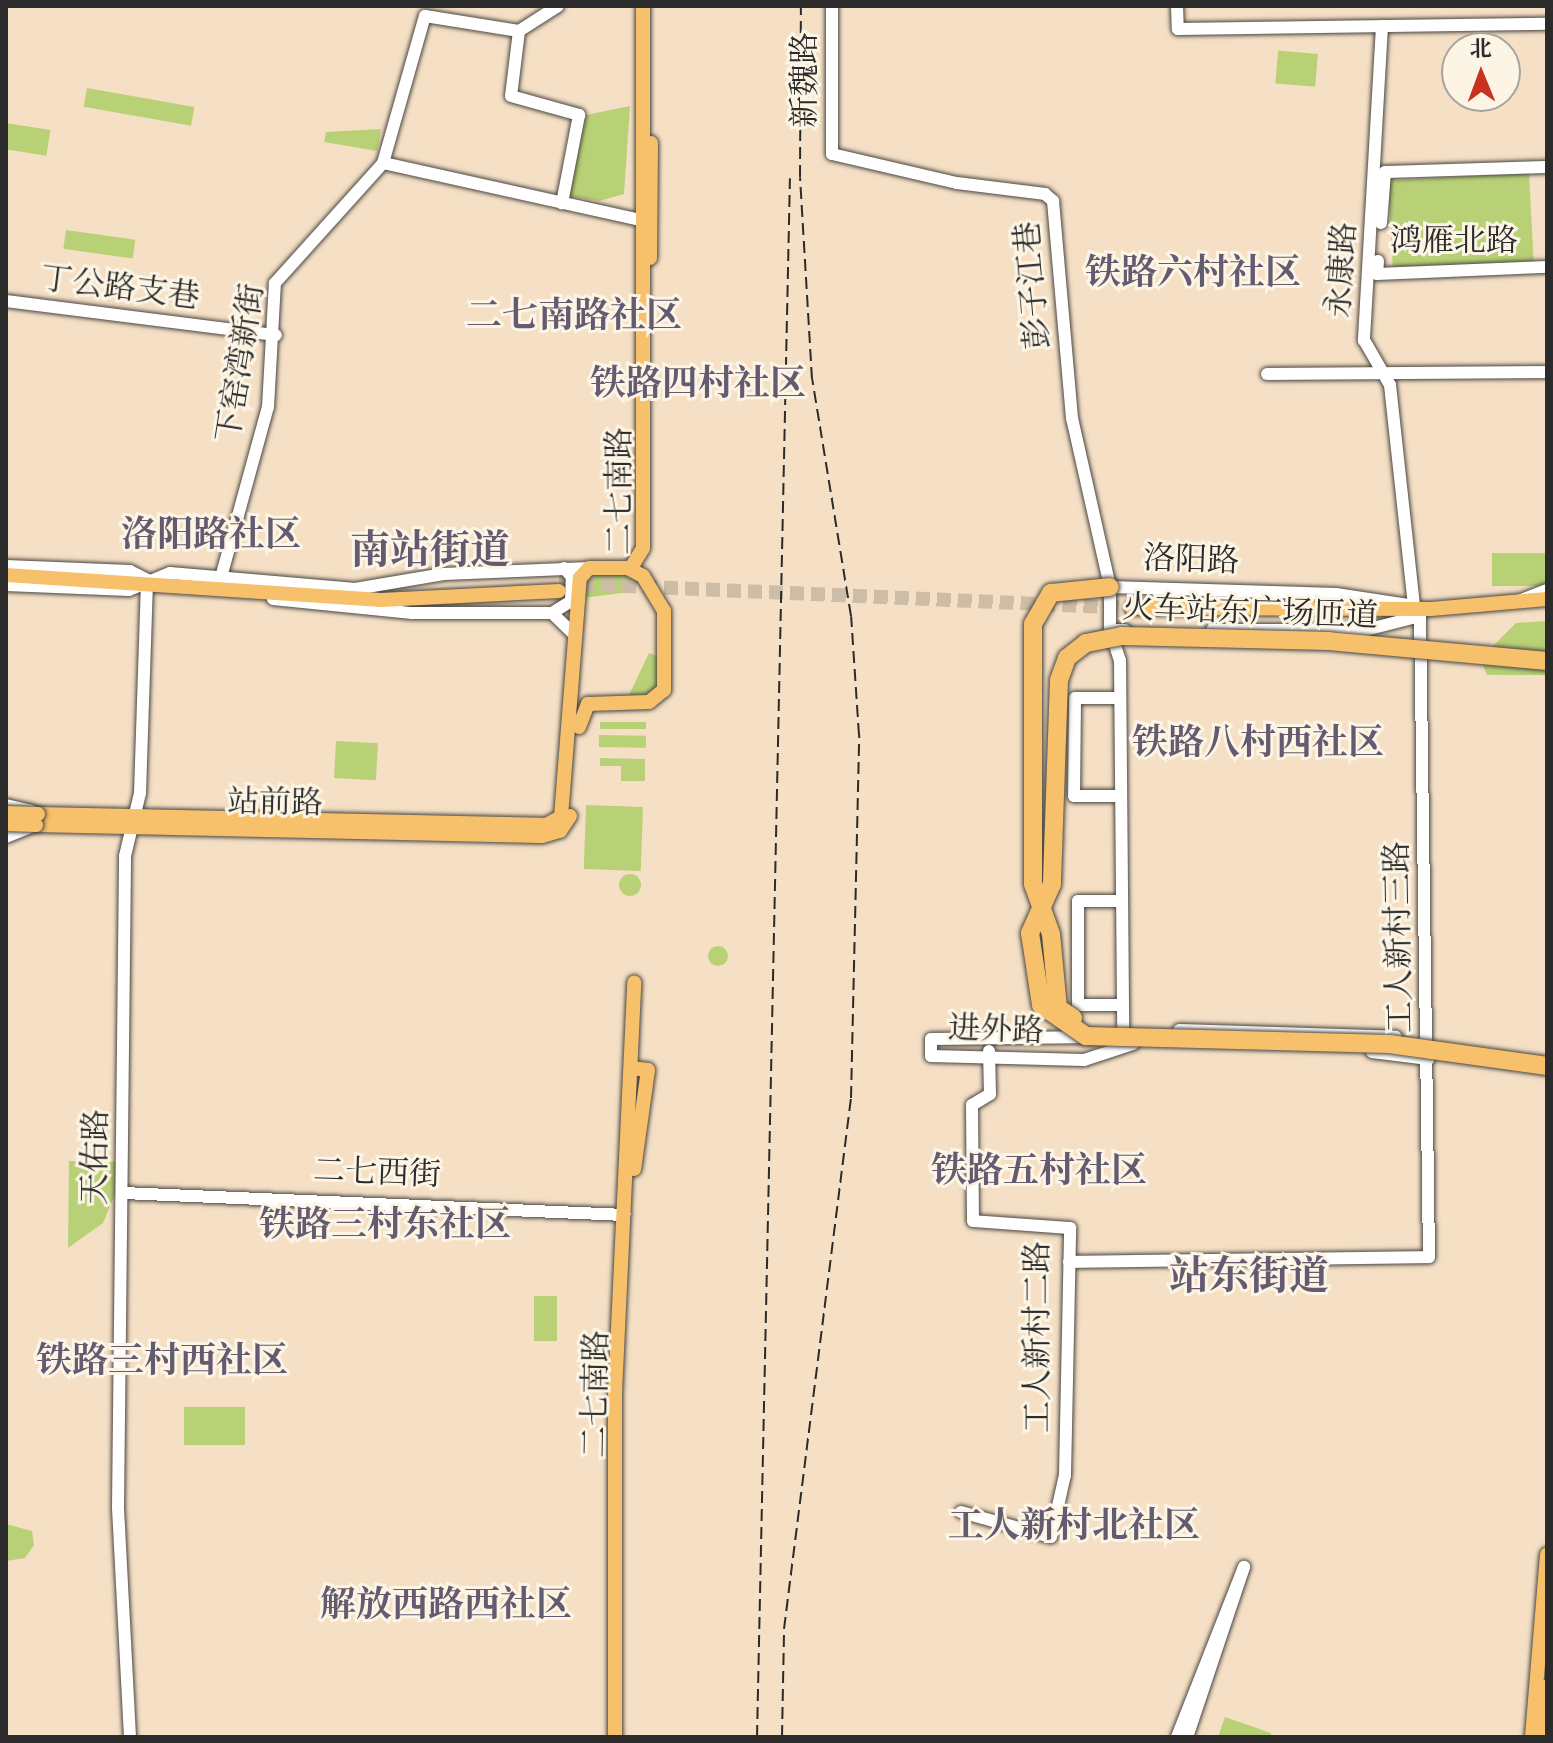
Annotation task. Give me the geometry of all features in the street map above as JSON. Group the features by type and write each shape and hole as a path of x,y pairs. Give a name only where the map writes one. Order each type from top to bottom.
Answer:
{"highway":[{"name":"火车站东广场匝道","path":"1110,587 1051,593 1033,624 1033,884 1042,909 1058,1008 1122,1036"},
{"name":"火车站东广场匝道","path":"1547,661 1329,641 1122,636 1086,643 1067,658 1059,680 1052,884 1030,933 1041,1005 1086,1036 1374,1043 1547,1066"}],"main road":[{"name":"二七南路","path":"542,830 558,820 563,809 580,578 589,568 627,568 643,548 643,6"},
{"name":"二七南路","path":"542,830 558,833 570,817 585,706 649,702 664,690 665,616 648,583 652,6"},
{"path":"627,568 648,583"},
{"path":"6,575 221,579 380,594 561,580"},
{"path":"147,580 381,600 561,580"},
{"name":"洛阳路","path":"1422,610 1547,599"},
{"name":"洛阳路","path":"1132,612 1547,609"},
{"name":"站前路","path":"6,813 37,820"},
{"name":"站前路","path":"6,824 37,820 542,830"},
{"name":"二七南路","path":"615,1737 615,1392 634,982"},
{"name":"二七南路","path":"623,1737 624,1385 634,1163 646,1123 648,1070 631,1068"},
{"path":"1532,1737 1547,1555"},
{"path":"1543,1737 1547,1686"}],"street":[{"path":"558,6 519,31 425,16 383,163 641,220"},
{"name":"新魏路","path":"832,6 832,154"},
{"path":"1177,6 1178,29 1547,24"},
{"name":"永康路","path":"1382,26 1364,340 1390,385 1422,610"},
{"path":"519,31 511,96 579,115 562,203"},
{"name":"彭子江巷","path":"832,154 957,183 1045,194 1053,201 1072,418 1110,587"},
{"name":"下窑湾新街","path":"221,579 268,407 276,335 275,283 383,163"},
{"name":"鸿雁北路","path":"1547,167 1385,172 1377,274 1547,267"},
{"name":"丁公路支巷","path":"6,301 276,335"},
{"path":"1267,374 1544,372"},
{"path":"6,566 130,571 171,590 412,613 552,613 571,601 572,577 561,580"},
{"path":"561,580 589,568"},
{"path":"6,585 129,590 147,580"},
{"name":"天佑路","path":"130,1737 118,1508 125,856 134,823 147,580"},
{"name":"洛阳路","path":"1110,587 1336,594 1422,610 1366,630 1110,630 1110,587"},
{"path":"1519,602 1547,590"},
{"name":"工人新村三路","path":"1069,1262 1429,1257 1422,610"},
{"path":"552,613 574,634"},
{"path":"1110,630 1120,698 1122,1036"},
{"path":"1119,796 1074,796 1075,698 1120,698"},
{"path":"6,805 37,820"},
{"path":"6,837 37,820"},
{"path":"1119,901 1078,901 1078,1005 1120,1005"},
{"name":"进外路","path":"1547,1058 1428,1041 1122,1036 1082,1042 931,1039 931,1056 1084,1060 1122,1036 1428,1058 1547,1074"},
{"name":"工人新村二路","path":"961,1512 1051,1537 1065,1475 1070,1228 973,1221 972,1105 990,1094 989,1041"},
{"name":"二七西街","path":"123,1193 625,1215"},
{"path":"1177,1737 1244,1567 1187,1737"}],"green space":[{"path":"1278,51 1318,54 1315,87 1275,83"},
{"path":"87,88 194,107 191,126 84,107"},
{"path":"630,106 624,194 599,201 569,196 586,115"},
{"path":"6,123 50,130 46,156 6,149"},
{"path":"381,129 377,151 324,142 326,132"},
{"path":"1529,173 1534,264 1393,271 1388,180"},
{"path":"66,230 135,240 133,259 63,249"},
{"path":"1492,553 1547,553 1547,586 1492,586"},
{"path":"601,573 630,574 639,583 630,592 582,598 582,582"},
{"path":"1547,621 1547,675 1487,675 1480,659 1516,623"},
{"path":"649,653 657,656 657,685 650,695 629,695"},
{"path":"600,722 646,722 646,729 600,729"},
{"path":"599,735 646,736 646,748 599,747"},
{"path":"336,741 378,743 376,780 334,778"},
{"path":"600,758 645,759 645,781 621,781 621,766 600,766"},
{"path":"586,805 643,807 641,871 584,869"},
{"path":"630,874 638,877 641,885 638,893 630,896 622,893 619,885 622,877"},
{"path":"714,946 722,946 728,956 722,966 714,966 708,960 708,952"},
{"path":"69,1161 116,1162 117,1189 103,1223 68,1248"},
{"path":"534,1296 557,1296 557,1341 534,1341"},
{"path":"184,1407 245,1407 245,1445 184,1445"},
{"path":"6,1524 32,1531 34,1545 25,1558 6,1561"},
{"path":"1225,1717 1271,1733 1270,1737 1218,1737"}],"tunnel":[{"path":"559,583 1132,608"}],"railway":[{"path":"782,1737 784,1629 851,1098 859,735 851,616 812,379 800,177 801,6"},
{"path":"757,1737 790,178"}],"district":[{"name":"铁路六村社区","path":"1193,274"},
{"name":"二七南路社区","path":"574,317"},
{"name":"铁路四村社区","path":"698,385"},
{"name":"洛阳路社区","path":"211,536"},
{"name":"南站街道","path":"430,552"},
{"name":"铁路八村西社区","path":"1258,744"},
{"name":"铁路五村社区","path":"1039,1172"},
{"name":"铁路三村东社区","path":"385,1226"},
{"name":"站东街道","path":"1249,1278"},
{"name":"铁路三村西社区","path":"162,1362"},
{"name":"工人新村北社区","path":"1074,1527"},
{"name":"解放西路西社区","path":"446,1606"}]}
